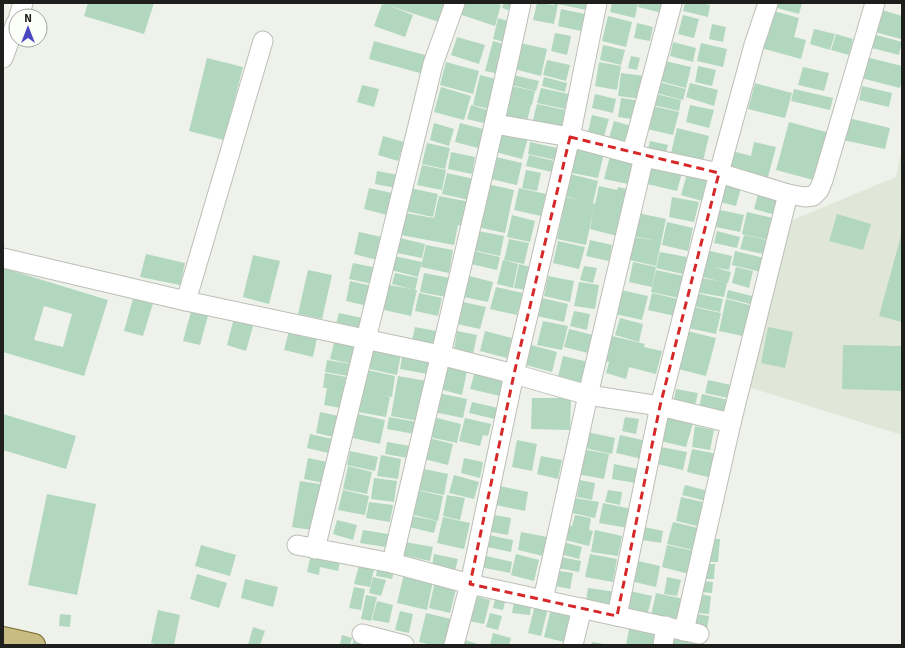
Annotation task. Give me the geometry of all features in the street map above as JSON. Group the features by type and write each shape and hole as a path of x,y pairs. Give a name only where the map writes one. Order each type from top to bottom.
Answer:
{"main road":[{"path":"3,638 34,645"}],"street":[{"path":"315,549 433,64 454,3"},
{"path":"392,563 495,124 521,3"},
{"path":"454,645 470,584 514,374 570,137 597,3"},
{"path":"543,600 672,3"},
{"path":"617,616 660,406 719,173 754,45 768,3"},
{"path":"495,124 570,137 638,155 719,173 788,194 804,197 813,196 819,190 830,159 875,3"},
{"path":"186,301 263,41"},
{"path":"3,58 8,45"},
{"path":"297,545 392,563 470,584 692,632 731,423 788,194"},
{"path":"3,258 186,301 440,355 588,395 660,406 731,423"},
{"path":"573,645 582,608"},
{"path":"663,645 666,626"},
{"path":"362,634 404,645"}],"highlighted area":[{"path":"570,137 719,173 660,406 617,616 470,584 514,374"}],"shaded area":[{"path":"902,148 902,435 745,386 790,221 896,177"}],"building":[{"path":"88,3 154,3 144,34 84,16"},
{"path":"384,3 446,3 439,22 387,5 413,15 405,37 374,26 382,4 384,5"},
{"path":"463,3 495,3 501,5 495,26 459,14"},
{"path":"504,3 513,3 511,11 502,8"},
{"path":"537,3 555,5 552,3 587,3 586,10 558,4 554,24 533,20"},
{"path":"612,3 638,3 635,18 610,12"},
{"path":"639,3 669,3 666,14 638,7"},
{"path":"685,3 701,3 710,5 708,17 683,11"},
{"path":"778,3 802,3 799,14 777,8"},
{"path":"561,9 585,14 581,31 558,26"},
{"path":"882,10 902,16 901,39 875,32"},
{"path":"774,11 799,18 794,37 806,40 801,59 761,48"},
{"path":"683,15 699,19 694,38 678,34"},
{"path":"608,16 632,22 626,47 602,41"},
{"path":"498,18 512,22 507,43 493,39"},
{"path":"637,23 653,27 650,41 634,38"},
{"path":"712,24 726,27 723,42 709,39"},
{"path":"814,29 835,34 830,50 810,44"},
{"path":"555,33 571,36 567,55 551,51"},
{"path":"836,34 853,39 849,55 831,50"},
{"path":"876,35 902,42 899,55 872,48"},
{"path":"457,37 485,45 479,64 451,55"},
{"path":"374,41 432,57 427,75 369,59"},
{"path":"493,41 507,45 499,74 485,71"},
{"path":"673,42 696,48 693,62 670,56"},
{"path":"520,43 547,49 541,76 514,69"},
{"path":"701,43 727,49 723,67 697,61"},
{"path":"603,45 625,50 621,65 600,60"},
{"path":"631,56 640,58 637,70 628,68"},
{"path":"862,56 902,66 902,81 900,88 857,77"},
{"path":"207,58 243,67 224,140 189,131"},
{"path":"547,60 570,65 566,81 543,75"},
{"path":"665,61 691,67 686,88 660,81"},
{"path":"446,62 479,71 473,94 440,85"},
{"path":"599,62 621,66 617,90 595,86"},
{"path":"698,66 716,70 712,86 695,82"},
{"path":"803,67 829,73 824,91 798,85"},
{"path":"621,73 646,76 643,99 618,96"},
{"path":"480,75 496,79 489,109 473,105"},
{"path":"513,75 539,81 536,91 511,85"},
{"path":"544,77 567,83 565,92 542,86"},
{"path":"659,82 686,89 683,100 656,93"},
{"path":"690,83 718,90 714,106 686,97"},
{"path":"755,83 792,93 785,118 748,109"},
{"path":"362,85 379,89 374,107 357,102"},
{"path":"511,86 535,91 532,105 524,103 531,105 526,125 504,119"},
{"path":"862,86 892,93 889,107 859,100"},
{"path":"441,87 471,96 464,120 434,112"},
{"path":"541,88 569,94 565,109 537,103"},
{"path":"794,89 833,98 830,110 791,101"},
{"path":"595,94 616,99 613,113 592,108"},
{"path":"656,94 681,100 679,111 653,105"},
{"path":"621,98 642,101 639,120 618,117"},
{"path":"537,104 565,110 561,130 532,124"},
{"path":"471,105 491,111 488,124 467,119"},
{"path":"690,105 714,110 709,128 686,122"},
{"path":"652,106 679,112 673,135 647,129"},
{"path":"592,115 609,119 604,136 588,132"},
{"path":"848,118 890,128 885,149 843,140"},
{"path":"614,121 631,126 626,143 609,138"},
{"path":"789,122 830,133 817,181 776,170"},
{"path":"434,123 454,129 449,146 430,140"},
{"path":"460,123 487,130 482,149 455,142"},
{"path":"677,128 709,136 703,161 671,153"},
{"path":"501,131 528,138 522,159 496,152"},
{"path":"383,136 404,142 398,161 378,155"},
{"path":"650,141 668,145 665,157 647,153"},
{"path":"530,142 557,148 555,160 528,154"},
{"path":"754,142 776,147 768,177 728,167 732,151 751,156"},
{"path":"427,143 450,148 445,169 422,164"},
{"path":"577,147 604,153 598,178 572,173"},
{"path":"451,152 475,157 472,174 448,169"},
{"path":"529,155 554,161 552,172 526,166"},
{"path":"610,156 633,162 628,184 604,179"},
{"path":"496,157 522,163 517,185 491,179"},
{"path":"422,165 446,170 442,190 417,185"},
{"path":"652,165 682,173 677,191 647,184"},
{"path":"526,170 541,173 537,191 522,188"},
{"path":"377,171 399,175 396,188 375,184"},
{"path":"447,173 474,179 469,200 442,194"},
{"path":"570,174 598,181 593,203 595,204 599,186 617,190 618,187 627,189 617,236 590,229 594,207 586,245 557,239 566,197 580,200 565,196"},
{"path":"687,174 708,179 702,201 681,195"},
{"path":"725,180 742,184 736,206 720,202"},
{"path":"487,184 514,190 505,233 477,227"},
{"path":"369,188 392,193 387,215 364,209"},
{"path":"410,188 438,194 433,217 405,211"},
{"path":"519,188 546,194 541,216 514,210"},
{"path":"759,190 780,196 775,215 754,209"},
{"path":"439,196 470,202 465,227 458,225 454,245 401,235 405,213 434,218"},
{"path":"672,197 699,202 694,222 669,217"},
{"path":"720,210 744,215 740,232 716,227"},
{"path":"747,212 773,218 768,240 742,234"},
{"path":"638,213 666,219 656,266 629,260 634,237 658,241 633,236"},
{"path":"837,214 871,224 863,250 829,241"},
{"path":"512,215 535,221 530,242 507,237"},
{"path":"667,222 693,228 688,251 662,245"},
{"path":"478,231 504,236 500,256 473,250"},
{"path":"717,231 740,237 737,248 714,243"},
{"path":"359,232 382,237 377,260 354,254"},
{"path":"902,232 902,322 879,316"},
{"path":"744,235 767,240 763,254 740,249"},
{"path":"400,238 425,244 422,258 397,253"},
{"path":"509,239 529,243 524,264 504,260"},
{"path":"590,240 612,245 609,261 586,256"},
{"path":"558,241 585,247 579,269 553,263"},
{"path":"426,245 453,250 449,273 421,267"},
{"path":"706,250 732,256 729,270 713,267 731,272 724,297 695,292 698,277 722,282 699,276"},
{"path":"474,251 500,257 497,270 471,264"},
{"path":"735,251 764,258 761,272 732,265"},
{"path":"660,252 687,257 683,274 656,268"},
{"path":"146,254 185,263 180,285 140,277"},
{"path":"253,255 280,261 269,304 243,297"},
{"path":"394,256 422,262 418,277 391,270"},
{"path":"503,260 518,264 513,288 497,284"},
{"path":"633,262 656,267 652,287 629,282"},
{"path":"353,263 377,268 373,284 349,279"},
{"path":"519,264 531,267 527,290 514,288"},
{"path":"584,266 597,268 593,283 580,280"},
{"path":"736,267 753,271 749,288 732,283"},
{"path":"3,268 108,300 84,376 3,352","holes":["44,306 72,314 63,347 34,340"]},
{"path":"308,270 332,275 322,319 298,314"},
{"path":"656,270 684,276 679,298 651,292"},
{"path":"395,273 418,278 415,290 392,284"},
{"path":"424,273 450,278 446,297 420,292"},
{"path":"469,276 493,282 488,302 464,297"},
{"path":"548,276 574,281 570,302 544,296"},
{"path":"350,281 372,286 368,306 346,301"},
{"path":"579,282 599,285 595,309 574,306"},
{"path":"389,285 417,290 411,316 384,310"},
{"path":"496,287 523,293 517,315 490,309"},
{"path":"621,290 648,296 642,320 615,314"},
{"path":"728,290 756,297 754,305 726,298"},
{"path":"419,293 442,298 438,316 415,311"},
{"path":"652,293 678,299 675,316 648,310"},
{"path":"695,293 723,299 720,312 692,306"},
{"path":"134,295 154,300 143,336 124,331"},
{"path":"542,298 568,304 564,322 537,316"},
{"path":"726,299 753,306 750,318 746,318 751,319 747,337 719,331"},
{"path":"463,302 486,307 480,329 457,324"},
{"path":"693,307 721,313 716,334 688,328"},
{"path":"192,308 209,312 200,345 183,341"},
{"path":"574,311 590,314 587,330 570,326"},
{"path":"339,313 362,318 358,332 335,327"},
{"path":"235,314 255,319 246,351 227,345"},
{"path":"620,318 643,324 639,342 615,335"},
{"path":"543,321 568,326 562,350 537,345"},
{"path":"415,327 436,331 433,348 411,344"},
{"path":"768,327 793,332 785,368 761,363"},
{"path":"569,329 593,335 588,353 564,347"},
{"path":"289,331 318,333 313,357 284,350"},
{"path":"457,331 477,335 473,354 454,350"},
{"path":"485,331 512,338 507,358 480,351"},
{"path":"687,331 716,338 706,376 678,369"},
{"path":"336,335 362,341 357,365 330,359"},
{"path":"608,335 645,344 644,347 662,351 656,374 629,367 626,379 606,373 609,362 602,360"},
{"path":"531,345 557,352 552,372 526,365"},
{"path":"843,345 902,346 902,391 842,389"},
{"path":"373,348 401,354 397,375 369,369"},
{"path":"403,351 431,357 427,374 400,369"},
{"path":"563,356 588,362 581,387 557,381"},
{"path":"327,360 357,365 354,377 325,372"},
{"path":"445,366 467,371 462,395 439,389"},
{"path":"476,368 506,376 500,396 470,389"},
{"path":"367,370 395,376 392,397 384,395 390,397 386,417 358,412"},
{"path":"325,373 352,378 346,409 324,405 327,388 323,388"},
{"path":"398,376 427,381 418,421 391,416"},
{"path":"708,380 731,385 728,398 705,393"},
{"path":"676,389 698,393 694,410 673,405"},
{"path":"438,393 467,399 463,418 434,412"},
{"path":"702,394 729,400 725,418 698,412"},
{"path":"532,398 571,398 570,430 531,429"},
{"path":"472,402 498,408 495,419 469,413"},
{"path":"320,412 343,417 338,438 316,433"},
{"path":"3,414 76,436 66,469 3,450"},
{"path":"358,414 385,420 380,444 353,438"},
{"path":"389,417 417,422 414,434 387,429"},
{"path":"433,417 461,424 457,443 429,437"},
{"path":"625,417 639,419 636,434 622,431"},
{"path":"666,417 693,423 686,447 660,441"},
{"path":"465,418 491,424 488,436 483,435 480,446 459,441"},
{"path":"695,426 714,430 710,450 692,447"},
{"path":"587,432 615,438 612,454 584,448"},
{"path":"310,434 337,440 333,454 307,448"},
{"path":"620,435 647,441 642,459 616,453"},
{"path":"429,438 453,444 448,465 424,459"},
{"path":"517,440 537,444 532,471 512,467"},
{"path":"387,442 416,447 414,459 385,454"},
{"path":"661,447 687,452 683,470 657,464"},
{"path":"582,449 609,454 604,479 577,474"},
{"path":"692,449 717,454 712,478 687,472"},
{"path":"350,451 378,457 375,471 347,465"},
{"path":"381,455 401,459 398,479 377,476"},
{"path":"541,456 562,460 558,479 537,474"},
{"path":"308,458 332,463 328,484 304,479"},
{"path":"464,458 483,462 480,478 461,473"},
{"path":"614,464 638,469 636,483 612,479"},
{"path":"348,466 372,472 367,494 343,489"},
{"path":"424,469 448,474 444,495 419,490"},
{"path":"454,475 479,482 474,499 449,493"},
{"path":"374,478 397,481 394,502 371,499"},
{"path":"580,480 595,483 592,500 577,497"},
{"path":"300,481 326,485 318,531 292,527"},
{"path":"685,485 708,491 706,501 682,495"},
{"path":"500,486 528,492 525,511 496,505"},
{"path":"343,490 369,496 365,515 338,510"},
{"path":"416,490 443,496 438,521 410,514"},
{"path":"608,490 622,492 620,505 605,502"},
{"path":"47,494 96,504 77,595 28,585"},
{"path":"447,495 465,498 460,520 443,516"},
{"path":"681,497 707,503 701,527 676,521"},
{"path":"575,498 599,502 595,518 572,513"},
{"path":"369,502 393,505 390,522 366,518"},
{"path":"603,503 632,509 628,528 599,523"},
{"path":"494,515 511,518 508,535 491,532"},
{"path":"575,515 591,518 589,530 593,531 589,546 565,540 568,525 572,526"},
{"path":"412,516 437,521 434,533 409,527"},
{"path":"443,517 470,523 464,549 437,543"},
{"path":"337,520 357,525 353,540 333,534"},
{"path":"673,522 698,528 693,550 667,544"},
{"path":"644,527 663,531 661,543 642,540"},
{"path":"363,530 388,534 386,547 360,543"},
{"path":"595,530 622,536 618,556 591,552"},
{"path":"521,532 547,537 543,556 518,550"},
{"path":"489,535 513,540 511,552 487,547"},
{"path":"711,539 720,539 718,562 709,562"},
{"path":"405,542 433,547 430,561 402,555"},
{"path":"563,542 582,547 579,559 560,554"},
{"path":"201,545 236,555 230,576 195,566"},
{"path":"667,545 694,551 689,574 662,567"},
{"path":"312,550 341,557 338,571 320,567 319,575 307,572"},
{"path":"434,554 458,559 455,571 432,566"},
{"path":"516,554 539,560 534,581 511,575"},
{"path":"590,554 617,559 613,582 585,577"},
{"path":"482,555 512,562 510,573 480,567"},
{"path":"561,557 581,561 579,572 558,568"},
{"path":"634,560 660,566 656,587 630,581"},
{"path":"360,562 375,565 370,587 354,584"},
{"path":"706,564 715,564 714,579 705,579"},
{"path":"378,565 395,569 392,579 376,576"},
{"path":"559,571 573,573 570,589 556,586"},
{"path":"197,574 227,583 219,608 190,599"},
{"path":"404,574 433,581 427,610 397,603"},
{"path":"373,577 386,580 381,596 369,593"},
{"path":"667,577 681,580 677,596 664,594"},
{"path":"245,579 278,587 273,607 241,598"},
{"path":"435,581 457,585 450,613 429,608"},
{"path":"701,581 713,582 712,593 700,592"},
{"path":"354,587 365,589 361,610 349,608"},
{"path":"588,588 616,592 614,605 586,600"},
{"path":"630,591 652,596 647,616 625,611"},
{"path":"656,593 684,599 680,621 651,616"},
{"path":"699,594 711,596 709,614 697,613"},
{"path":"366,595 377,597 371,621 361,619"},
{"path":"496,595 506,598 503,610 493,608"},
{"path":"475,596 490,600 484,624 469,621"},
{"path":"377,601 393,605 389,623 372,620"},
{"path":"514,602 531,605 530,615 512,613"},
{"path":"535,605 548,608 541,636 528,633"},
{"path":"551,609 574,615 568,643 544,637"},
{"path":"158,610 180,615 174,645 159,645 151,643"},
{"path":"400,611 413,614 409,633 395,630"},
{"path":"426,613 451,619 444,645 432,645 419,642"},
{"path":"490,613 502,616 498,630 486,627"},
{"path":"60,614 71,615 70,627 59,626"},
{"path":"696,614 709,616 707,629 694,627"},
{"path":"630,624 658,629 654,645 626,645"},
{"path":"253,627 265,631 260,645 248,645"},
{"path":"493,633 511,638 509,645 490,645"},
{"path":"671,634 704,639 703,645 670,645"},
{"path":"342,635 352,638 350,645 340,644"},
{"path":"354,640 364,643 363,645 352,645"},
{"path":"465,640 481,645 464,645"},
{"path":"592,642 604,644 604,645 591,645"}]}
